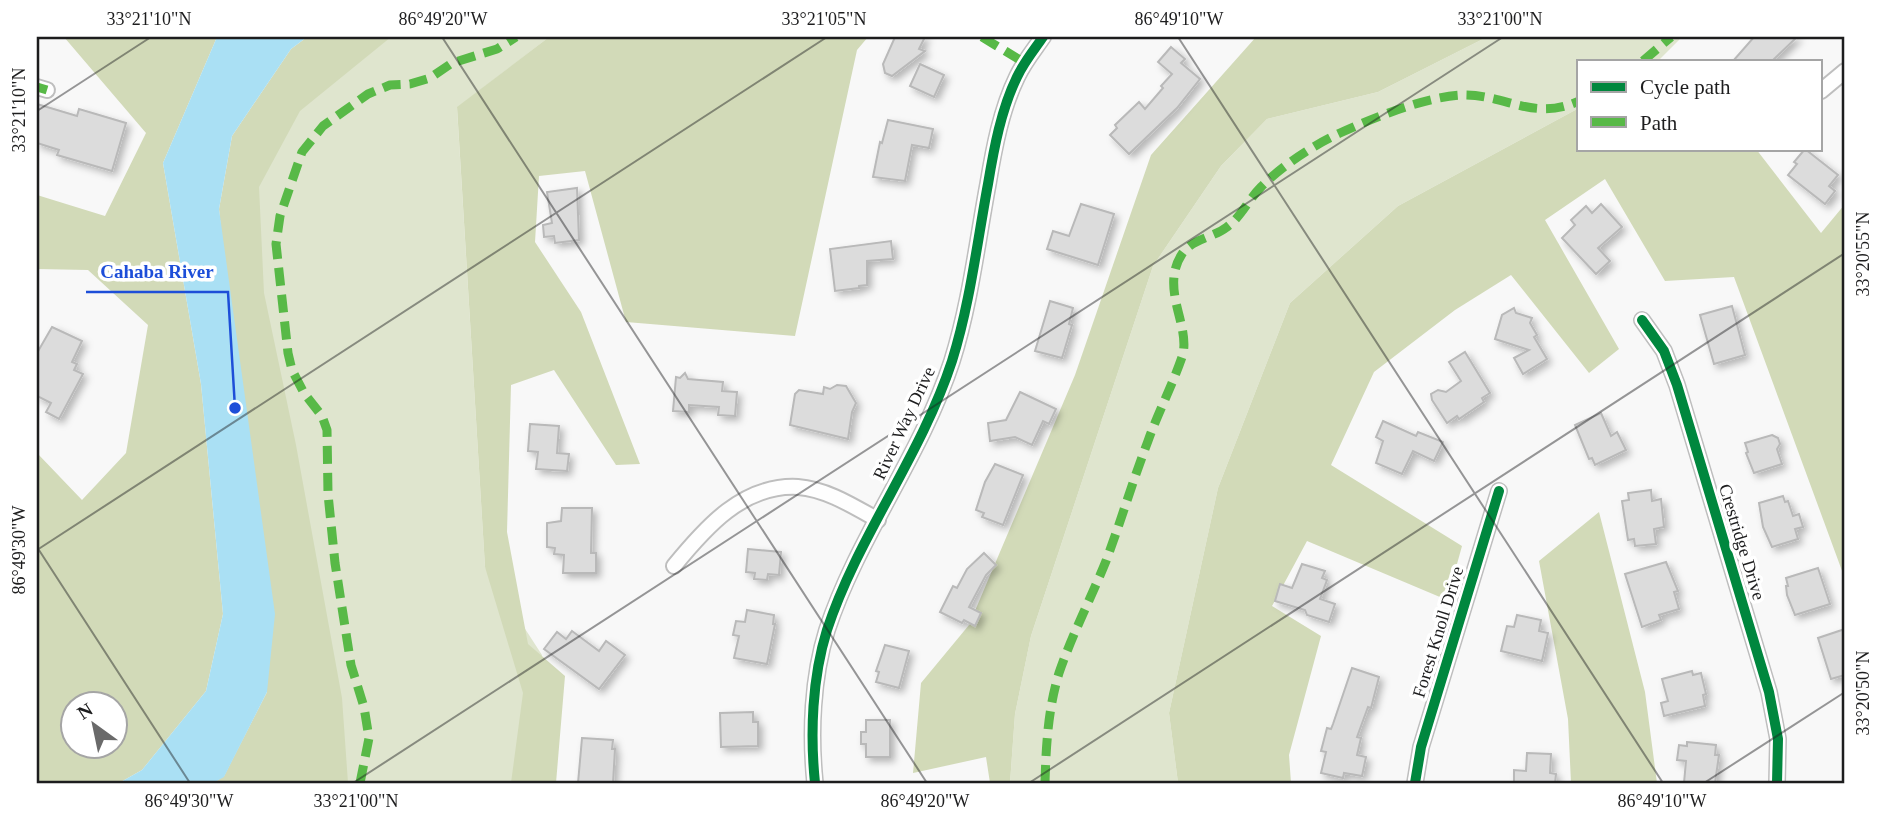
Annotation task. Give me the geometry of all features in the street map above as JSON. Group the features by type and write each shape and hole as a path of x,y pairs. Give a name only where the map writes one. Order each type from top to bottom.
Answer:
{"street":[{"name":"River Way Drive","path":"815,783 813,729 818,676 826,633 840,596 924,430 951,363 961,331 1000,125 1017,75 1043,37"},
{"path":"1822,91 1845,71"},
{"name":"Crestridge Drive","path":"1642,320 1664,351 1677,385 1769,692 1778,739 1777,783"},
{"path":"674,566 703,530 722,513 764,492 799,487 822,492 878,520"},
{"name":"Forest Knoll Drive","path":"1415,783 1421,747 1499,491"}],"green space":[{"path":"64,37 217,37 163,163 201,384 223,614 206,691 142,770 119,783 37,783 37,453 82,500 126,453 148,325 88,270 37,269 37,195 105,216 146,133"},
{"path":"307,37 391,37 300,111 259,187 264,293 296,445 342,698 348,783 213,783 224,776 267,692 219,209 232,136 291,49"},
{"path":"337,37 549,37 457,108 485,567 542,655 538,783 311,783 229,168"},
{"path":"549,37 868,37 857,50 795,336 626,322 585,171 539,176 535,242 581,312 640,464 616,465 554,370 511,385 507,532 528,644 565,676 556,783 511,783 523,693 485,567 457,107"},
{"path":"1256,37 1487,37 1378,92 1267,119 1221,166 1153,266 1031,636 1015,714 1010,783 990,783 986,757 913,773 921,683 969,625 1075,375 1151,155"},
{"path":"1487,37 1682,37 1659,60 1577,60 1577,109 1398,206 1290,303 1218,488 1169,713 1178,783 1010,783 1015,714 1031,636 1153,266 1221,166 1267,119 1378,92"},
{"path":"1577,109 1577,150 1757,150 1821,233 1845,204 1845,579 1734,277 1665,281 1605,179 1545,220 1619,349 1589,373 1511,275 1455,310 1374,372 1331,465 1462,546 1447,600 1307,541 1272,606 1321,636 1289,755 1291,783 1178,783 1169,713 1218,488 1290,303 1398,206"},
{"path":"1599,512 1645,692 1657,783 1571,783 1568,719 1539,561"}],"water":[{"path":"217,37 307,37 291,49 232,136 219,209 275,614 267,692 224,777 213,783 119,783 142,770 206,691 223,614 201,384 163,163"}],"building":[{"path":"895,37 925,37 919,49 925,51 892,76 885,73 883,64"},
{"path":"1754,37 1797,37 1773,60 1734,60"},
{"path":"1171,47 1185,59 1181,63 1200,79 1177,108 1129,154 1110,135 1117,128 1115,125 1139,102 1145,109 1163,88 1161,86 1172,74 1158,62"},
{"path":"920,64 944,75 934,97 910,86"},
{"path":"37,104 77,116 79,109 126,123 112,171 57,155 59,150 37,143"},
{"path":"888,120 933,129 929,148 912,145 905,181 873,177 880,142 882,143"},
{"path":"1806,150 1838,175 1829,186 1835,191 1825,204 1788,175 1797,164 1794,162"},
{"path":"577,188 579,240 555,243 554,236 544,237 543,225 552,223 547,192"},
{"path":"1081,204 1114,214 1098,265 1047,249 1053,231 1069,236"},
{"path":"1601,204 1622,227 1598,248 1610,261 1596,274 1562,238 1575,225 1571,220 1586,206 1592,213"},
{"path":"891,241 893,259 867,261 867,285 835,291 830,249"},
{"path":"1050,301 1073,308 1069,324 1072,325 1062,358 1035,351"},
{"path":"1732,306 1745,355 1714,364 1700,315"},
{"path":"1514,308 1516,313 1532,318 1530,323 1537,335 1534,337 1547,359 1523,374 1514,358 1529,350 1495,339 1502,315"},
{"path":"52,327 82,341 72,362 77,364 74,370 83,374 59,419 46,412 51,403 37,396 37,353"},
{"path":"1465,352 1490,393 1482,398 1484,402 1459,419 1457,416 1447,423 1431,394 1438,390 1446,392 1461,381 1449,362"},
{"path":"685,373 688,379 723,382 722,391 737,392 735,416 718,415 719,407 689,405 689,412 673,411 676,377 680,378"},
{"path":"837,385 846,386 856,403 848,439 790,425 795,394 799,390 823,394 824,387 830,389"},
{"path":"1020,392 1056,409 1049,424 1043,421 1032,445 1015,437 990,441 988,423 1006,420"},
{"path":"1601,413 1611,436 1617,432 1626,450 1595,465 1592,458 1589,459 1575,425"},
{"path":"1383,421 1416,436 1418,432 1443,442 1434,461 1413,451 1402,474 1376,463 1383,441 1376,437"},
{"path":"530,424 559,426 557,453 569,454 567,471 536,469 538,452 528,451"},
{"path":"1772,435 1778,438 1780,444 1777,449 1782,464 1754,473 1745,443"},
{"path":"995,464 1023,475 1003,525 982,517 984,513 976,510 985,482"},
{"path":"1651,490 1652,501 1661,499 1664,527 1654,529 1656,544 1635,546 1634,539 1628,540 1622,501 1629,500 1628,493"},
{"path":"1783,496 1785,502 1788,501 1793,516 1799,514 1803,527 1795,529 1798,539 1772,547 1763,527 1759,503"},
{"path":"562,508 592,508 591,553 596,553 596,573 563,573 564,555 554,554 555,548 547,547 547,523 561,521"},
{"path":"748,549 781,552 779,575 768,574 767,580 754,579 755,573 746,572"},
{"path":"984,553 996,565 986,575 969,607 981,613 975,626 940,612 953,586 957,588 967,569"},
{"path":"1666,562 1678,591 1674,592 1679,609 1659,615 1661,620 1642,627 1625,574"},
{"path":"1302,564 1325,571 1322,578 1327,580 1320,599 1335,604 1329,622 1307,615 1305,610 1275,601 1280,584 1292,588"},
{"path":"1818,568 1830,604 1795,615 1787,595 1786,578"},
{"path":"747,610 774,615 775,624 767,664 734,658 739,636 733,635 736,621 745,622"},
{"path":"1517,615 1541,620 1539,631 1548,633 1542,661 1501,651 1507,626 1514,627"},
{"path":"1845,629 1845,675 1831,679 1818,638"},
{"path":"572,631 599,651 606,641 625,655 599,689 544,649 557,632 566,639"},
{"path":"885,645 909,651 899,688 876,682 879,672 876,671"},
{"path":"1352,668 1379,677 1371,708 1368,707 1357,737 1361,738 1357,755 1366,757 1362,776 1344,773 1343,778 1321,773 1326,752 1321,751 1327,728 1331,729"},
{"path":"1692,671 1693,675 1701,673 1706,694 1703,695 1705,706 1664,716 1661,703 1668,701 1662,679"},
{"path":"753,712 753,722 758,722 758,746 721,747 720,713"},
{"path":"866,720 890,720 890,757 866,757 866,744 861,744 861,732 866,732"},
{"path":"582,738 613,740 613,783 578,783"},
{"path":"1687,742 1716,745 1715,755 1719,755 1715,783 1684,783 1686,761 1677,760 1679,745 1687,746"},
{"path":"1527,753 1551,754 1550,773 1556,774 1555,783 1514,783 1514,770 1526,771"}],"marked path":[{"path":"360,783 369,738 364,707 351,665 335,563 328,494 327,430 322,416 304,393 292,370 288,353 276,244 280,216 302,152 323,126 368,94 390,85 410,84 430,78 452,63 497,49 516,37"},
{"path":"982,37 1025,63"},
{"path":"1644,60 1671,37"},
{"path":"37,87 47,90"},
{"path":"1045,783 1050,714 1059,673 1106,561 1152,431 1182,357 1183,333 1174,281 1182,254 1197,241 1232,223 1261,187 1298,157 1329,138 1385,114 1435,99 1466,95 1548,109 1577,102"}],"cycle path":[{"path":"815,783 814,706 818,667 827,630 855,562 924,430 952,361 968,296 1002,116 1020,72 1043,37"},
{"path":"1642,320 1664,351 1677,385 1769,692 1778,739 1777,783"},
{"path":"1415,783 1421,747 1499,491"}],"place":[{"name":"Cahaba River","path":"235,408"}]}
